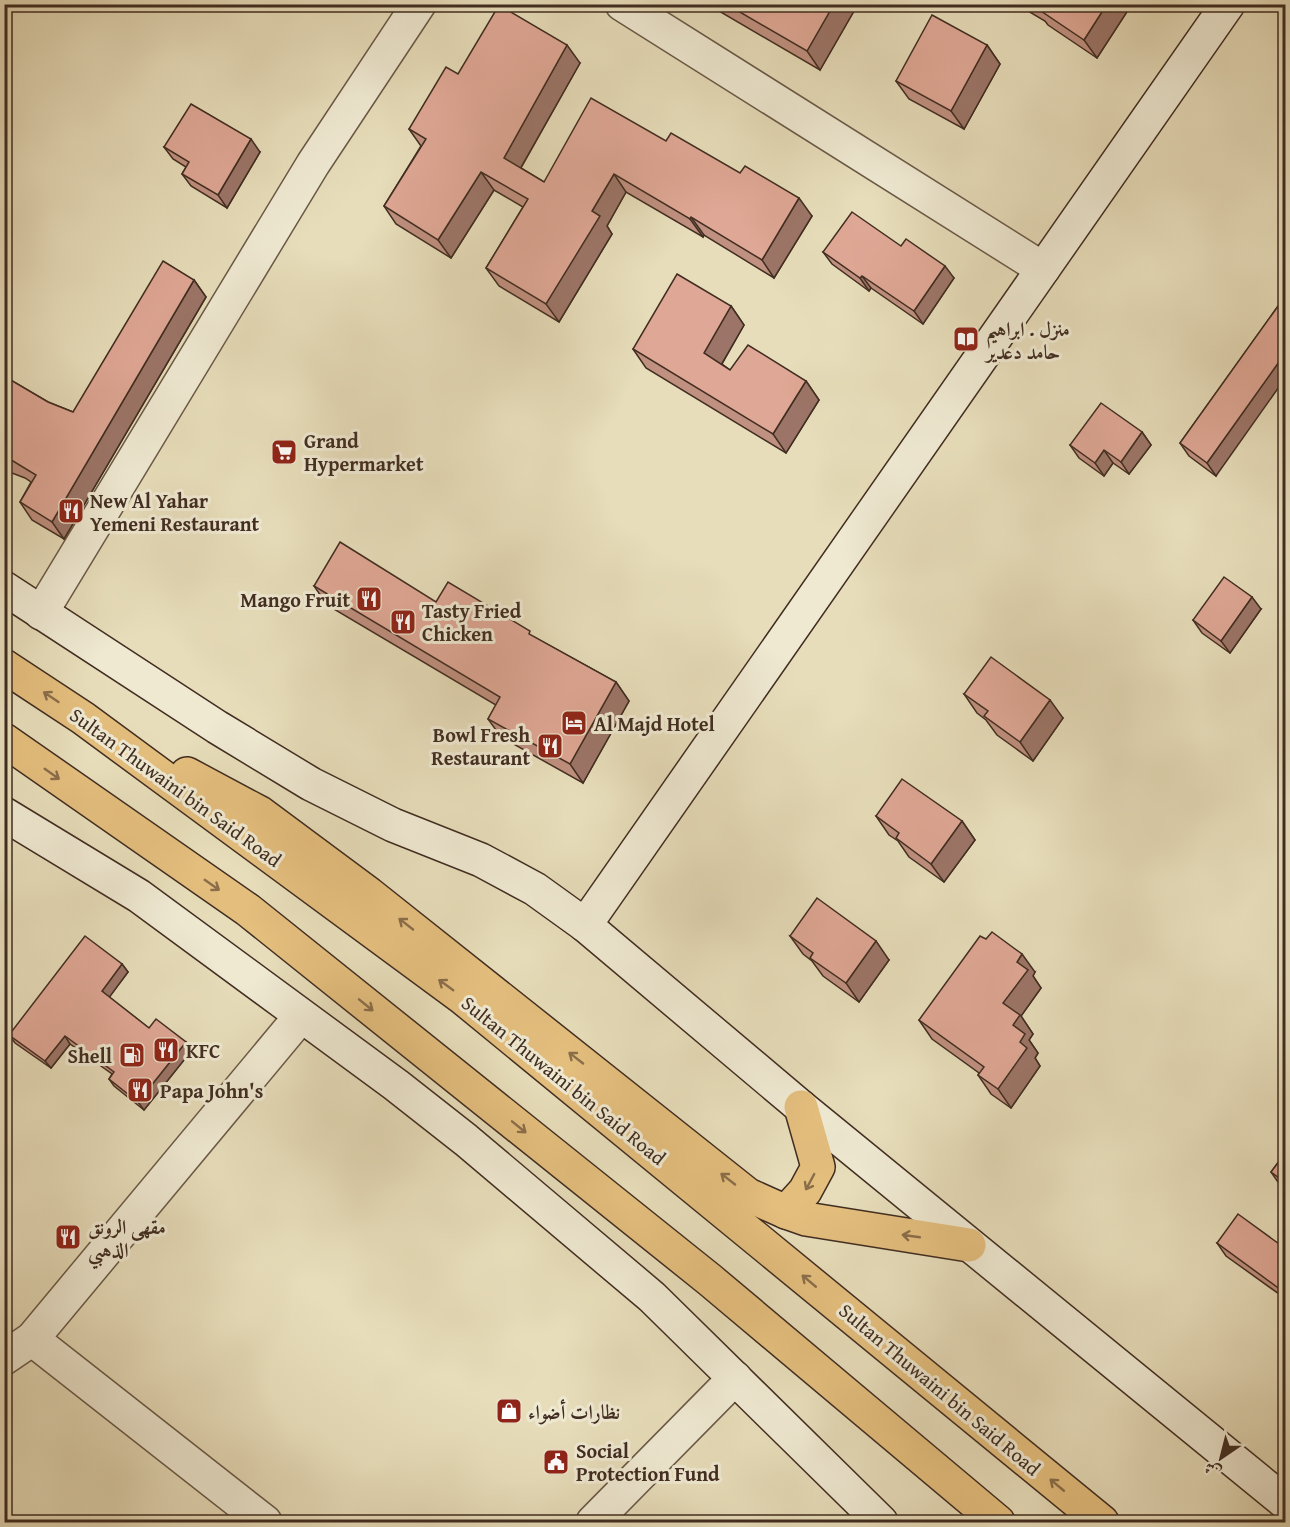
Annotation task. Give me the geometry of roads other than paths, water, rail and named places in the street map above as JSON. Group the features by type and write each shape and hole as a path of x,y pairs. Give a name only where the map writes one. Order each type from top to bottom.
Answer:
{"highway":[{"name":"Sultan Thuwaini bin Said Road","path":"4,666 83,718 463,998 1102,1522"},
{"path":"83,718 260,813 369,894 748,1195 806,1219 969,1245"},
{"path":"4,740 248,910 710,1280 998,1522"},
{"path":"786,1212 805,1191 818,1167 801,1107"}],"street":[{"path":"41,613 313,164 419,4"},
{"path":"622,4 1043,269"},
{"path":"585,925 1228,4"},
{"path":"4,588 217,727 311,784 393,825 481,860 535,889 585,925 801,1107 1286,1503"},
{"path":"4,814 139,896 466,1140 652,1297 881,1522"},
{"path":"4,1358 32,1340 301,1016"},
{"path":"32,1340 265,1522"},
{"path":"593,1522 735,1378"}],"place":[{"name":"منزل . ابراهيم حامد دعدير","path":"966,339"},
{"name":"Grand Hypermarket","path":"284,452"},
{"name":"New Al Yahar Yemeni Restaurant","path":"71,511"},
{"name":"Mango Fruit","path":"369,599"},
{"name":"Tasty Fried Chicken","path":"403,622"},
{"name":"Al Majd Hotel","path":"574,723"},
{"name":"Bowl Fresh Restaurant","path":"550,746"},
{"name":"KFC","path":"166,1050"},
{"name":"Shell","path":"132,1055"},
{"name":"Papa John's","path":"140,1090"},
{"name":"مقهى الرونق الذهبي","path":"68,1237"},
{"name":"نظارات أضواء","path":"509,1411"},
{"name":"Social Protection Fund","path":"556,1462"}]}
